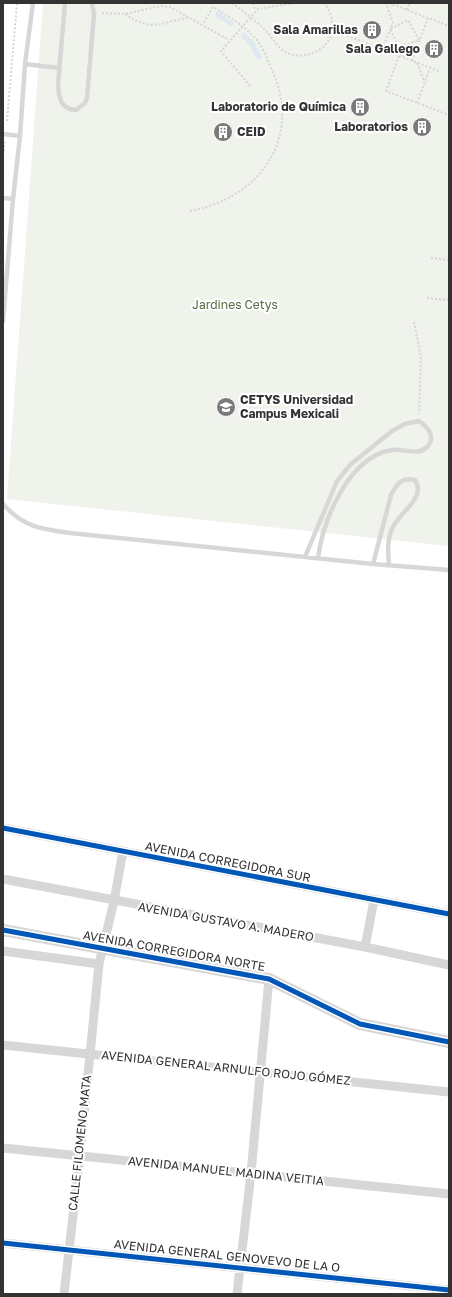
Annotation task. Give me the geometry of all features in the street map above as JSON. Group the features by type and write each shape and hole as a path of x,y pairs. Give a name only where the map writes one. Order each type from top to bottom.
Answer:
{"street":[{"name":"AVENIDA CORREGIDORA SUR","path":"3,828 449,914"},
{"name":"CALLE FILOMENO MATA","path":"64,1294 80,1156 99,964 114,901 123,851"},
{"name":"AVENIDA GUSTAVO A. MADERO","path":"3,879 365,947 449,965"},
{"path":"365,947 374,900"},
{"name":"AVENIDA CORREGIDORA NORTE","path":"3,930 269,979 360,1024 449,1042"},
{"path":"3,951 99,964"},
{"path":"237,1294 251,1173 269,979"},
{"name":"AVENIDA GENERAL ARNULFO ROJO GÓMEZ","path":"3,1046 260,1071 449,1092"},
{"name":"AVENIDA MANUEL MADINA VEITIA","path":"3,1148 449,1194"},
{"name":"AVENIDA GENERAL GENOVEVO DE LA O","path":"3,1243 449,1290"}],"lane":[{"path":"3,321 12,199 20,136 25,64 33,3"},
{"path":"65,3 58,84 61,103 65,107 76,110 85,103 87,98 94,14 92,3"},
{"path":"25,64 59,68"},
{"path":"3,134 20,136"},
{"path":"3,198 12,199"},
{"path":"3,252 9,252"},
{"path":"304,557 337,481 350,464 392,431 405,424 419,422 427,427 431,434 431,441 428,447 422,451 415,452 391,450 377,455 365,462 348,480 332,508 325,526 318,558"},
{"path":"373,564 391,495 396,485 401,480 408,478 415,480 419,491 415,499 396,520 391,531 388,543 389,566"},
{"path":"3,504 13,516 28,524 49,530 389,566 449,570"}],"path":[{"path":"7,121 17,3"},
{"path":"232,3 267,32 275,43 290,54 305,55 315,52 323,47 331,35 332,19 324,3"},
{"path":"253,3 255,11"},
{"path":"250,86 221,51 229,40 258,9 294,3"},
{"path":"382,49 393,23 386,3"},
{"path":"389,3 449,26"},
{"path":"407,10 410,3"},
{"path":"99,13 125,14 160,6 170,7 188,18 203,24 229,40"},
{"path":"190,211 221,202 244,188 267,166 275,152 281,136 283,123 282,100 277,81 256,38 242,26 213,7 203,24"},
{"path":"125,14 137,22 148,26 188,18"},
{"path":"412,61 428,18"},
{"path":"390,29 408,20 420,40"},
{"path":"390,29 404,58"},
{"path":"331,30 439,71"},
{"path":"388,52 420,40"},
{"path":"399,56 386,92 445,114 449,114"},
{"path":"417,63 424,82"},
{"path":"417,103 430,68"},
{"path":"3,156 5,142"},
{"path":"431,258 449,260"},
{"path":"427,298 449,300"},
{"path":"414,322 422,357 419,422"}],"green space":[{"name":"Jardines Cetys","path":"43,3 449,3 449,546 7,499"}],"shaded area":[{"path":"217,11 234,23 231,26 215,16"},
{"path":"244,32 254,42 262,58 257,60 250,46 240,35"}],"cycle path":[{"path":"3,828 449,914"},
{"path":"3,930 269,979 360,1024 449,1042"},
{"path":"3,1243 449,1290"}],"place":[{"name":"Sala Amarillas","path":"372,30"},
{"name":"Sala Gallego","path":"434,49"},
{"name":"Laboratorio de Química","path":"360,107"},
{"name":"Laboratorios","path":"422,127"},
{"name":"CEID","path":"223,132"},
{"name":"CETYS Universidad Campus Mexicali","path":"226,407"}]}
